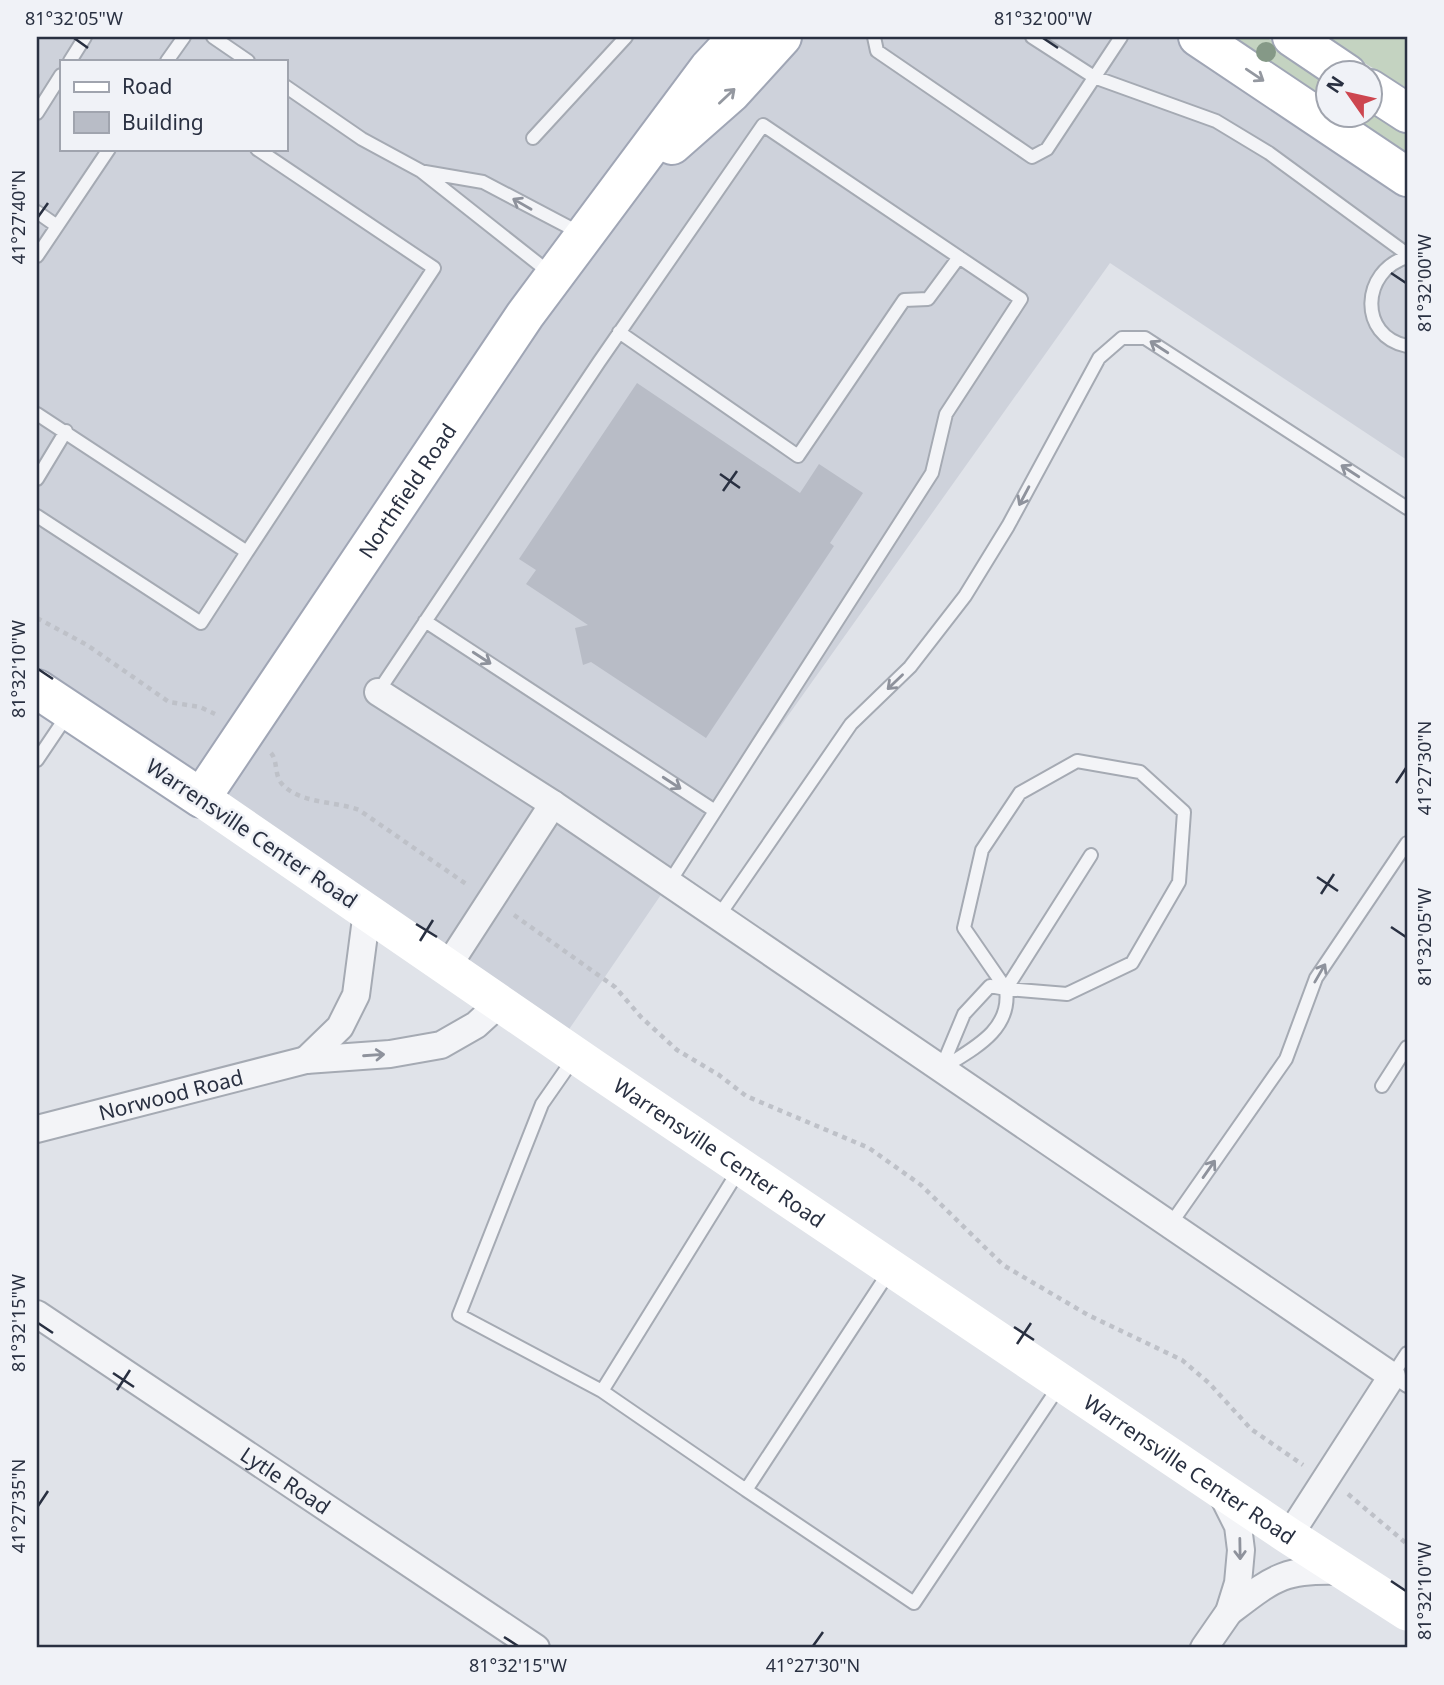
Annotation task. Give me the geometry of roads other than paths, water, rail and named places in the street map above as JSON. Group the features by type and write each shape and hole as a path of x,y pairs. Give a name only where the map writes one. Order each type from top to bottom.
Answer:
{"main road":[{"name":"Northfield Road","path":"201,798 554,275 709,68 738,37"},
{"name":"Northfield Road","path":"620,190 731,93 782,37"},
{"path":"1198,37 1407,177"},
{"path":"1293,37 1327,60"},
{"path":"1384,98 1407,113"},
{"name":"Warrensville Center Road","path":"37,688 1061,1383 1407,1612"}],"street":[{"path":"378,692 553,804 1399,1381 1289,1536"},
{"path":"448,966 553,804"},
{"name":"Norwood Road","path":"306,1060 340,1027 356,996 368,911"},
{"name":"Norwood Road","path":"37,1129 306,1060 390,1054 441,1045 476,1025 500,1003"},
{"name":"Lytle Road","path":"37,1314 536,1648"},
{"path":"1205,1648 1229,1612 1238,1583 1241,1550 1238,1526 1220,1490"},
{"path":"1229,1612 1281,1576 1301,1570 1343,1571"}],"lane":[{"path":"71,60 85,37"},
{"path":"168,60 184,37"},
{"path":"213,37 247,60"},
{"path":"533,138 626,37"},
{"path":"874,37 877,51 1032,157 1047,149 1121,37"},
{"path":"1032,37 1094,78 1216,121 1269,153 1407,255 1383,270 1375,283 1371,298 1373,314 1379,328 1389,339 1407,346"},
{"path":"37,113 60,77"},
{"path":"287,87 370,144 421,171 554,275"},
{"path":"378,692 763,125 1021,299 946,414 932,473 669,883"},
{"path":"37,256 108,150"},
{"path":"37,516 201,623 434,268 258,150"},
{"path":"421,171 483,182 583,235"},
{"path":"37,212 57,226"},
{"path":"620,332 797,456 904,300 928,299 959,257"},
{"path":"718,917 852,724 910,667 965,596 1008,526 1099,358 1122,338 1145,338 1407,508"},
{"path":"37,414 247,552"},
{"path":"37,479 66,431"},
{"path":"425,621 715,811"},
{"path":"37,760 70,711"},
{"path":"941,1069 964,1014 990,986 1006,989 1067,993 1132,963 1179,882 1184,812 1140,772 1077,761 1020,793 982,849 964,928 1006,989 1009,1006 990,1037 941,1069"},
{"path":"1170,1225 1286,1059 1316,978 1407,843"},
{"path":"1006,989 1091,855"},
{"path":"1382,1086 1407,1047"},
{"path":"576,1055 542,1104 459,1315 602,1391 914,1603 1061,1383"},
{"path":"602,1391 741,1167"},
{"path":"746,1490 891,1268"},
{"path":"1399,1381 1407,1353"}]}
